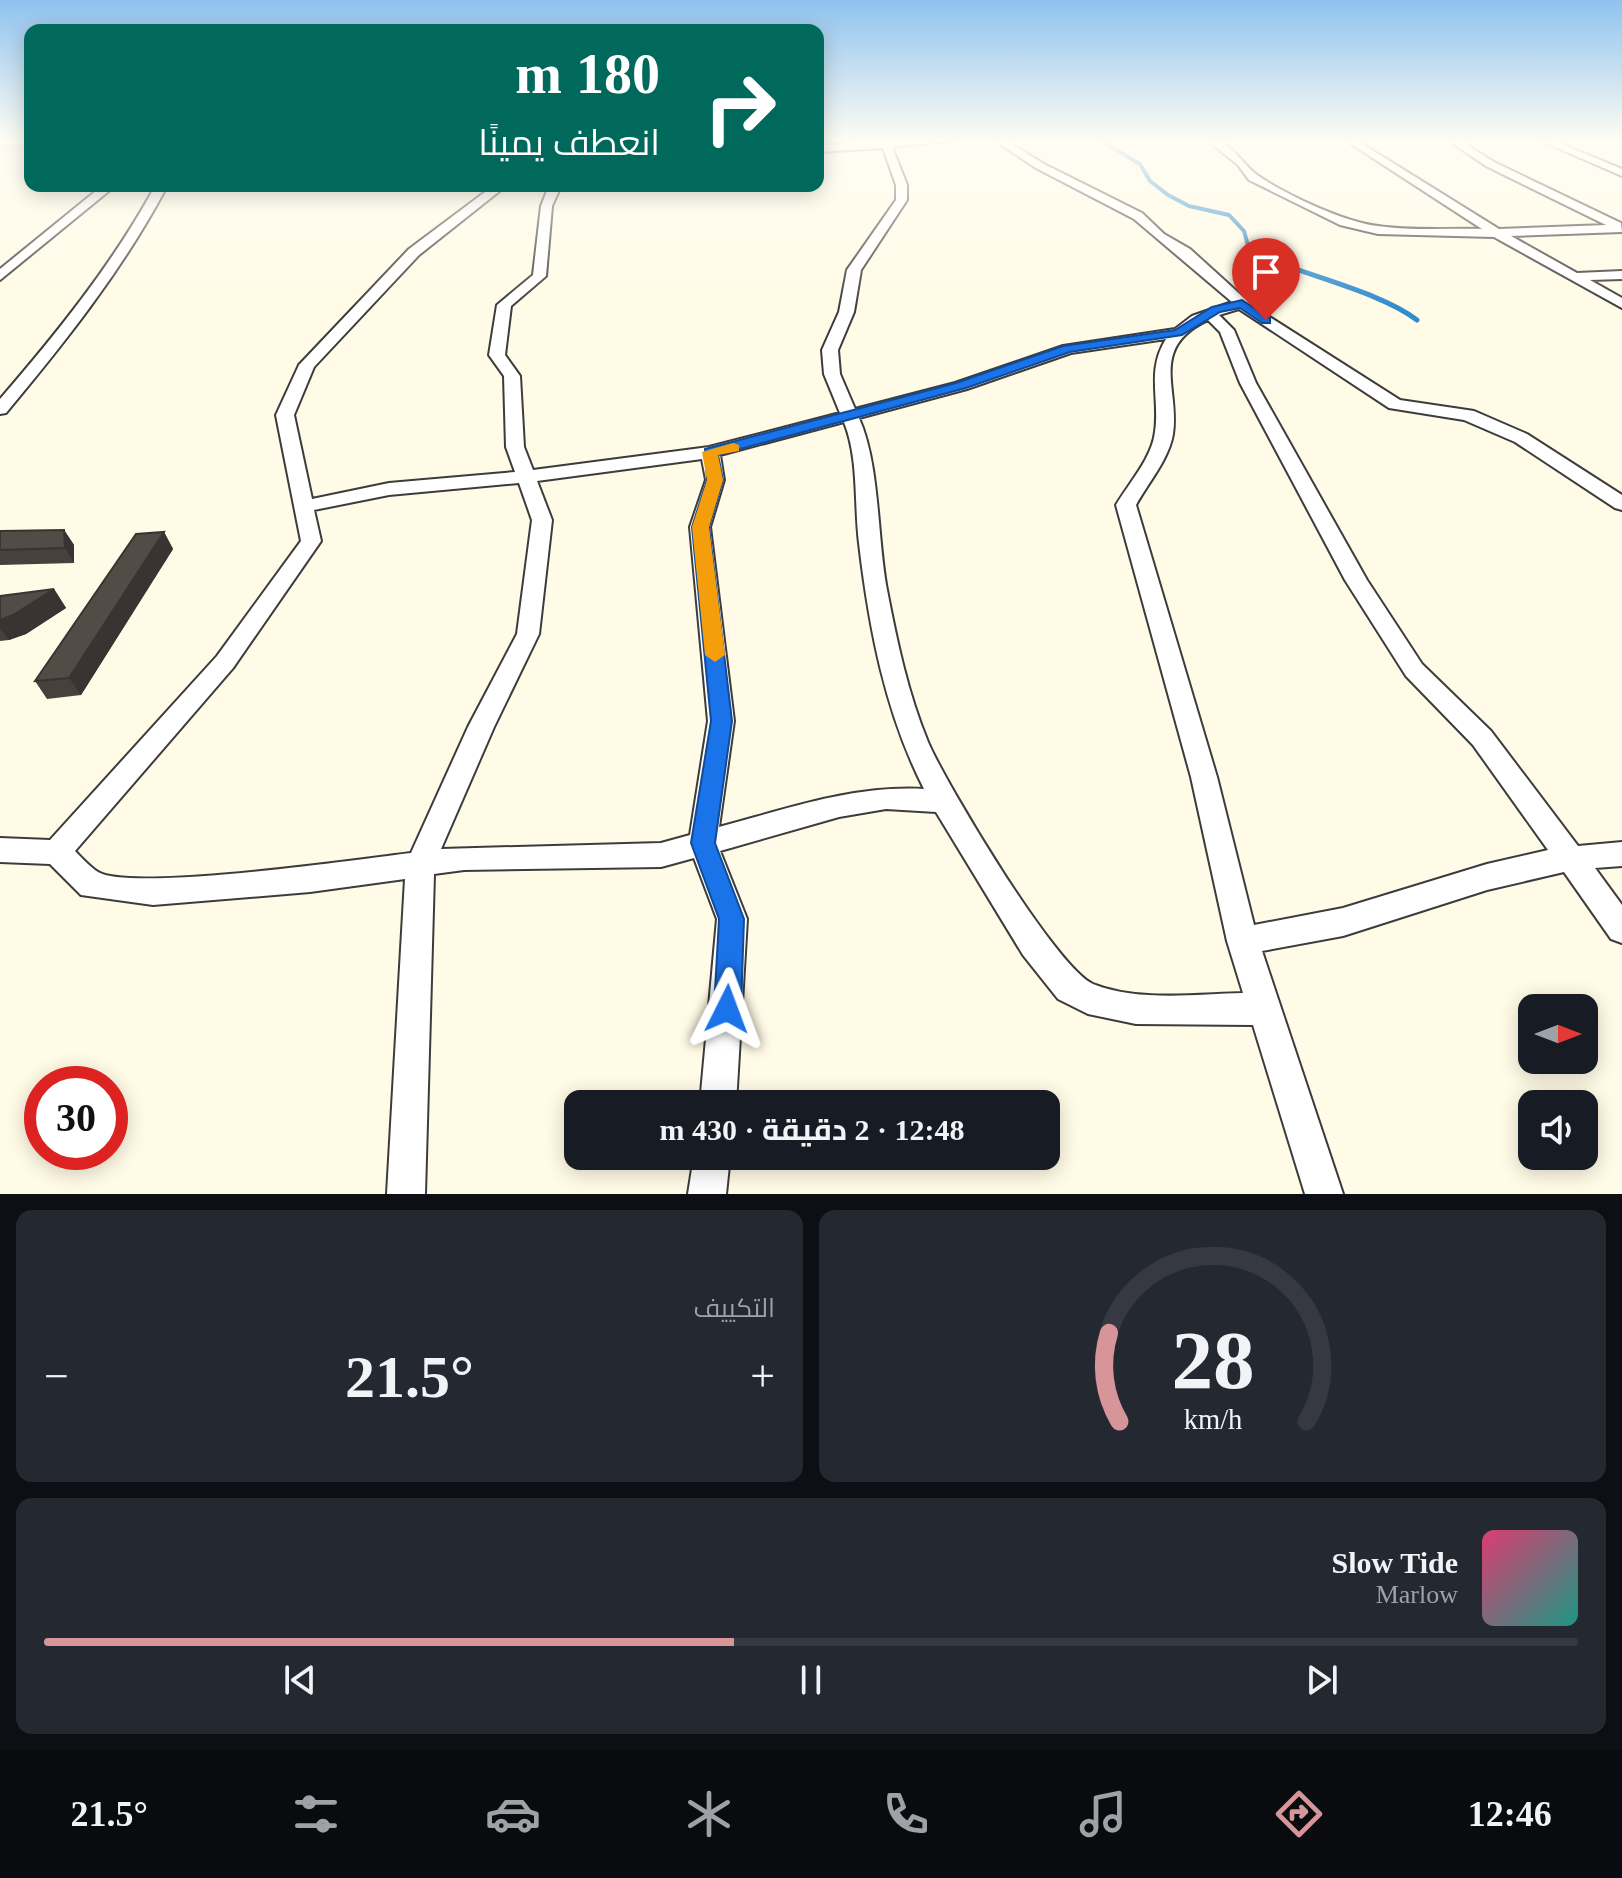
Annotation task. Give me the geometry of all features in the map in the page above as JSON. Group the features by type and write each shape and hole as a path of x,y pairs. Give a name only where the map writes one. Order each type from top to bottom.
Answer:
{"street":[{"path":"0,276 97,196"},
{"path":"0,409 100,287 145,219 156,196"},
{"path":"57,852 225,662 311,541 285,415 307,365 414,252 487,196"},
{"path":"406,1194 420,864 481,727 528,634 542,520 515,447 512,376 497,355 504,305 539,276 546,220 544,201 548,196"},
{"path":"899,196 896,217 875,238 853,271 849,305 830,350 833,381 859,440 869,544 887,644 908,723 946,801 1028,934 1069,988 1121,1010 1264,1009"},
{"path":"1098,196 1138,216 1160,237 1185,252 1242,304 1395,404 1468,415 1521,438 1622,504"},
{"path":"1290,196 1344,222 1378,230 1497,233 1622,228"},
{"path":"1438,196 1622,304"},
{"path":"1555,196 1622,228"},
{"path":"1572,277 1622,275"},
{"path":"1242,304 1210,314 1178,333 1165,347 1161,380 1164,437 1126,505 1204,777 1243,941 1296,1097 1324,1194"},
{"path":"1210,314 1227,330 1248,383 1356,580 1414,670 1482,738 1622,929"},
{"path":"304,506 389,489 662,462 747,445 849,413 961,386 1068,349 1178,333"},
{"path":"710,452 715,480 700,527 721,721 703,843 732,919 726,1038 720,1090"},
{"path":"1598,489 1622,490"},
{"path":"0,850 57,852 92,886 153,892 310,879 464,858 661,855 839,806 886,798 946,801"},
{"path":"1243,941 1352,919 1529,864 1571,856 1622,854"},
{"path":"707,1194 710,1170"}],"building":[{"path":"64,530 65,548 0,550 0,531"},
{"path":"164,532 69,678 35,681 136,534"},
{"path":"54,589 13,615 0,620 0,596"}],"waterway":[{"path":"1169,196 1189,206 1229,215 1244,231 1249,249 1261,255"},
{"path":"1256,253 1362,292 1417,320"}],"slow traffic":[{"path":"715,655 700,527 715,480 710,452 733,448"}],"route":[{"path":"727,1009 732,919 703,843 710,776 721,721 700,527 715,480 710,452 747,445 849,413 961,386 1068,349 1178,333 1216,310 1242,304 1266,320"}]}
